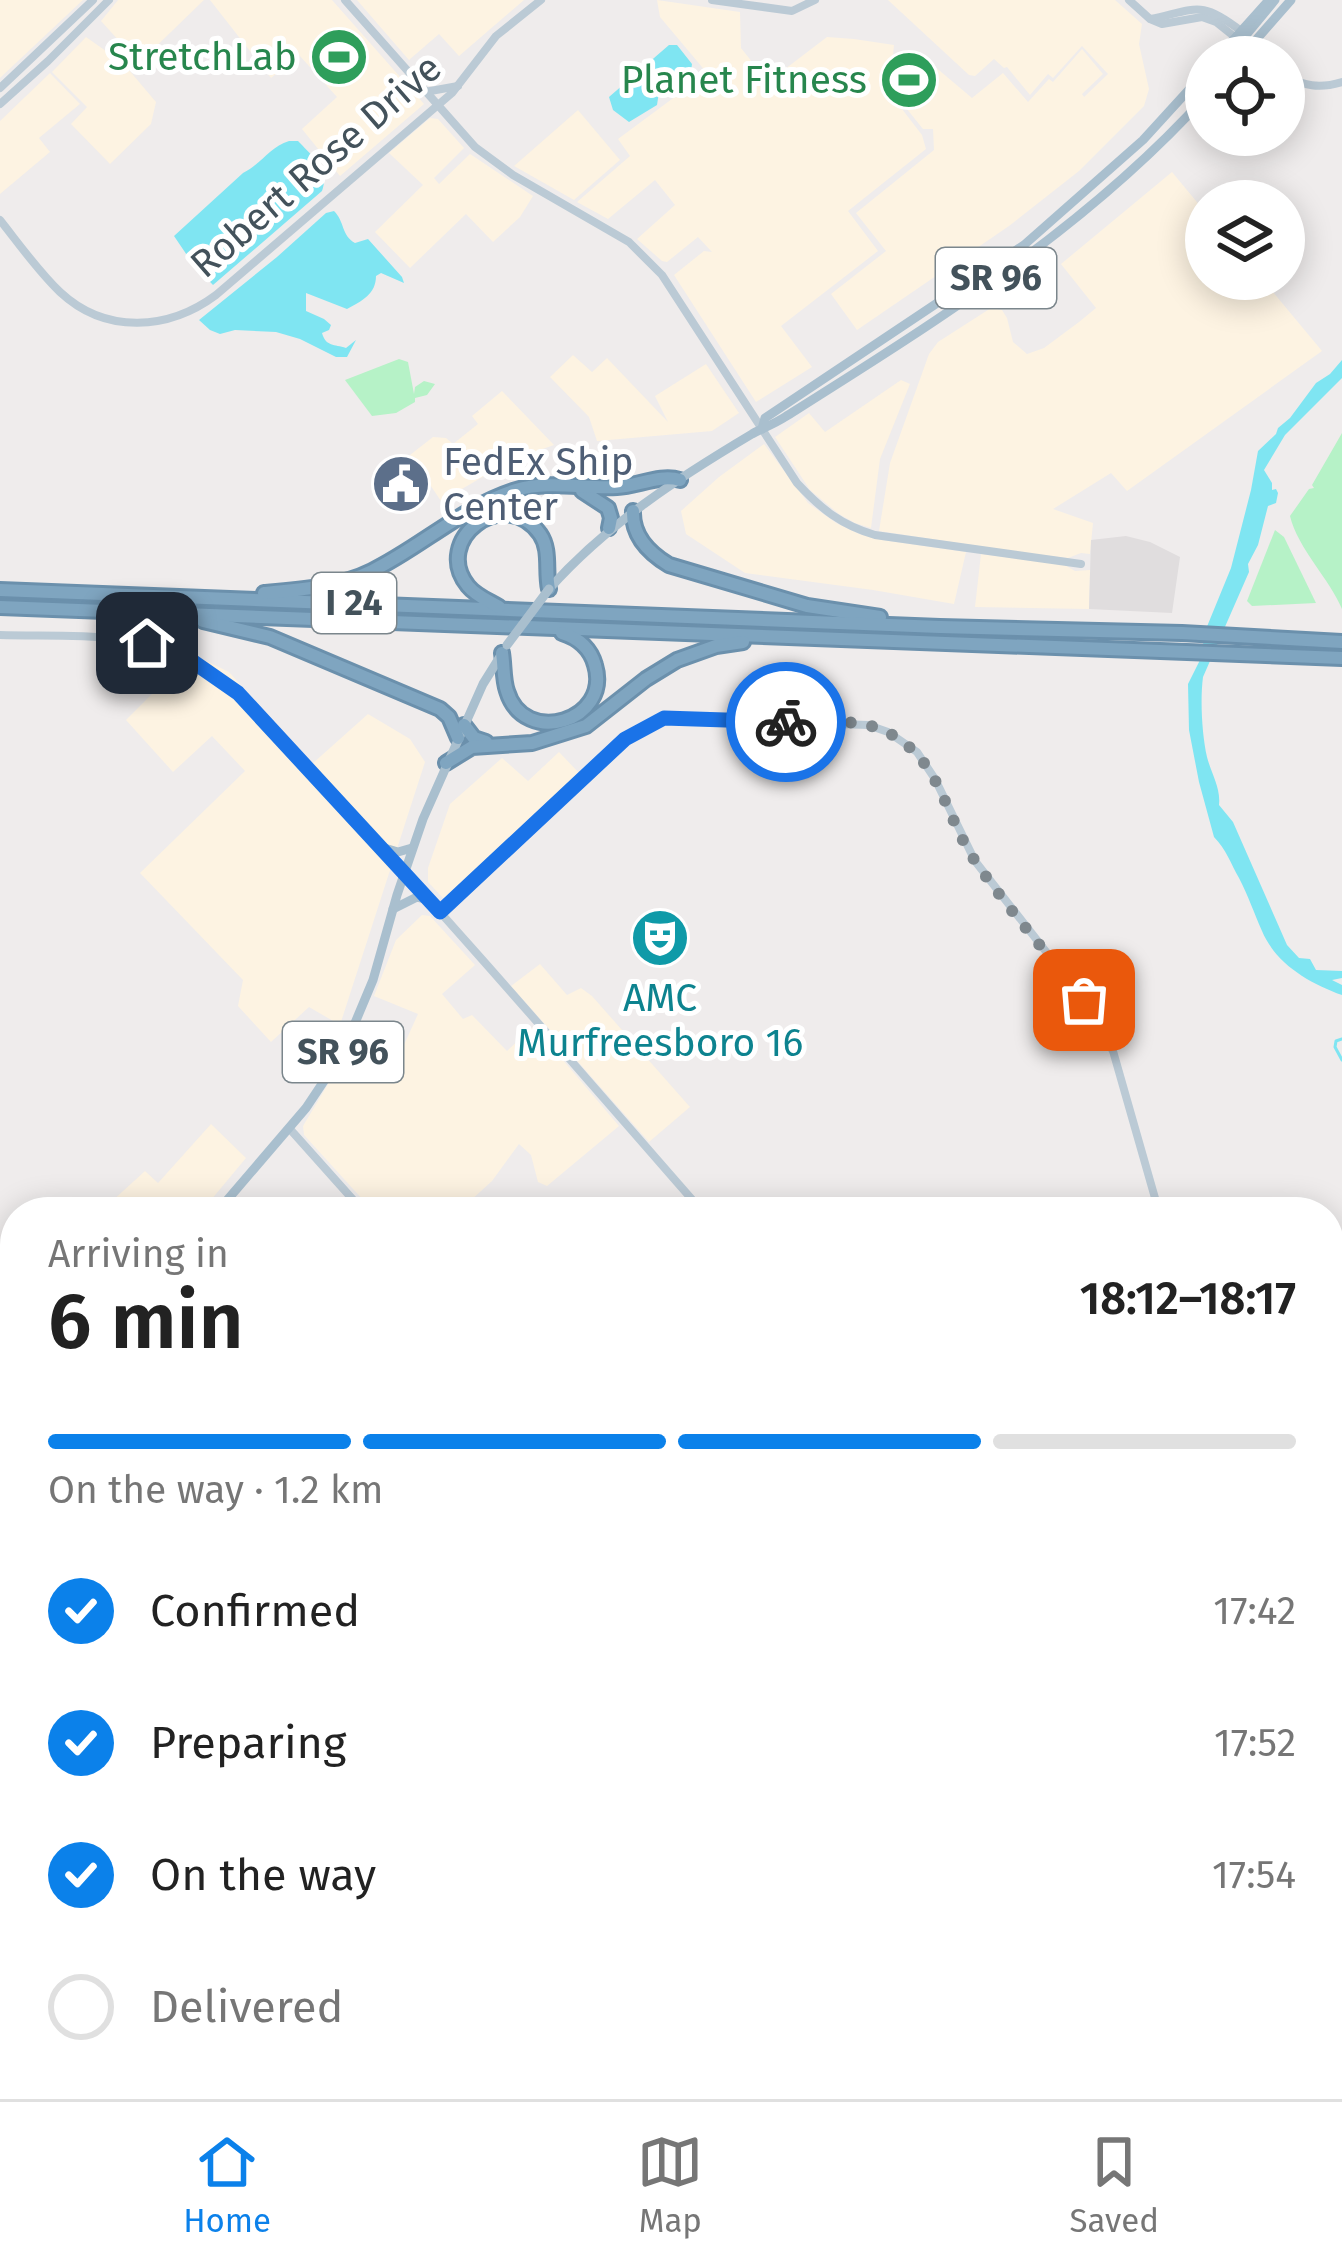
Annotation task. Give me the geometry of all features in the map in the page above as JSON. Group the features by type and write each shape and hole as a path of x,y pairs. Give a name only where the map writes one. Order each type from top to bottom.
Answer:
{"highway":[{"path":"203,597 292,591 354,578 484,503 519,489 622,487 668,476 680,480"},
{"path":"545,485 591,495 608,508 609,528"},
{"path":"633,511 634,527 646,547 675,568 808,606 940,627"},
{"path":"506,610 476,594 461,575 462,543 480,520 501,514 531,524 544,543 549,589"},
{"name":"I 24","path":"0,590 1342,641"},
{"name":"I 24","path":"0,607 1342,658"},
{"path":"166,613 242,628 302,649 440,709 461,732 499,744"},
{"path":"505,649 508,696 521,713 552,723 584,710 597,684 594,660 573,637 538,627"},
{"path":"446,763 472,747 532,743 586,726 677,660 716,646 784,638"}],"main road":[{"path":"1245,36 1272,0"},
{"path":"1247,36 1291,0"},
{"name":"SR 96","path":"762,429 765,418 1024,245 1104,177 1185,93"},
{"name":"SR 96","path":"230,1197 325,1082 348,1041 374,980 412,848 483,684 576,558 633,511 797,410 1041,247 1145,159 1185,118"},
{"path":"381,847 398,852 412,848"},
{"path":"393,909 417,897 430,900"}],"street":[{"path":"0,88 93,0"},
{"path":"0,104 110,0"},
{"path":"345,0 475,147 628,242 648,260 797,483 821,509 849,527 875,535 1081,564"},
{"name":"Robert Rose Drive","path":"0,220 59,291 95,315 146,323 185,314 216,295 437,106 459,86 496,36 541,0"},
{"path":"712,0 776,10 792,10 815,0"},
{"path":"1129,0 1150,19 1167,25 1207,18 1238,36"},
{"path":"1172,4 1181,11"},
{"path":"1150,19 1205,8 1218,13 1240,36"},
{"path":"1305,85 1342,82"},
{"path":"425,92 459,86"},
{"path":"0,635 136,640 192,661 238,693 430,900 690,1197"},
{"path":"440,912 625,739 664,718 868,724 917,752 975,862 1087,1004 1113,1052 1155,1197"},
{"path":"289,1128 351,1197"}],"shaded area":[{"path":"0,0 83,0 0,78"},
{"path":"118,0 204,0 139,63 101,21"},
{"path":"210,0 332,0 424,104 340,176 302,129 337,97 299,55 271,78"},
{"path":"357,0 524,0 459,56 439,34 409,60"},
{"path":"657,0 740,12 741,48 768,82 827,37 854,39 894,45 893,55 927,60 972,98 1003,73 1028,102 1082,49 1103,74 1084,97 1108,74 1082,46 1030,95 994,59 975,76 969,75 888,0 1115,0 1142,24 1139,44 1149,89 1144,106 1079,171 1009,226 857,330 831,294 886,251 856,213 934,150 933,129 923,129 886,83 922,135 926,149 848,211 878,251 781,326 812,367 756,402 674,275 704,251 712,252 698,237 667,262 637,239 675,205 655,180 608,219 577,202 630,156 618,139 707,73 660,17"},
{"path":"86,37 123,63 156,102 151,124 110,164 71,124 87,107 52,72"},
{"path":"50,73 80,104 39,138 50,152 0,194 0,121"},
{"path":"578,110 620,160 574,200 514,166"},
{"path":"430,118 438,119 464,148 434,178 439,184 470,154 533,196 520,217 493,242 466,214 410,268 375,232 423,185 389,153"},
{"path":"1172,172 1185,188 1185,300 1280,300 1322,351 1127,491 1111,473 1053,509 1093,523 1090,554 1068,558 879,531 890,463 929,354 938,342 991,308 1002,310 1013,342 1027,354 1044,348 1096,308 1061,264"},
{"path":"573,355 592,372 607,358 668,422 655,396 706,364 739,413 712,431 597,441 589,417 550,377"},
{"path":"901,380 910,384 880,459 871,528 839,514 810,490 775,437 809,413 825,432"},
{"path":"502,391 554,445 514,459 441,501 410,455 433,437 453,444 478,424 472,416"},
{"path":"764,444 808,503 836,523 882,540 966,552 954,604 745,573 686,534 681,511"},
{"path":"1126,536 1180,557 1172,613 1089,609 1091,540"},
{"path":"981,554 1090,570 1089,609 975,607"},
{"path":"192,654 229,672 312,764 368,714 410,739 425,762 340,1025 309,1007 271,1042 238,1006 243,980 140,873 245,771 212,736 173,772 126,720"},
{"path":"559,752 580,774 444,899 428,882 428,868 450,804 502,758 528,781"},
{"path":"422,915 430,916 475,965 442,994 463,1019 472,1015 507,1051 534,1026 619,1126 547,1186 538,1182 531,1155 519,1144 474,1197 360,1197 304,1135 303,1126 361,1029 403,1047 418,1014 374,996 396,940"},
{"path":"540,964 567,995 581,988 592,996 690,1107 649,1142 511,986"},
{"path":"211,1124 246,1158 214,1197 116,1197 145,1171 158,1183"}],"green space":[{"path":"399,359 408,362 414,394 424,381 435,384 427,395 396,413 372,416 345,380"},
{"path":"1342,433 1342,609 1290,516 1314,488"},
{"path":"1275,530 1284,537 1316,603 1252,606 1247,601"}],"water":[{"path":"669,45 677,45 692,64 691,71 659,92 657,105 629,122 613,110 609,97"},
{"path":"289,141 298,141 318,163 324,176 322,191 213,285 174,236 243,173"},
{"path":"334,211 351,240 368,239 404,283 381,273 367,296 347,309 306,293 306,311 331,325 322,333 326,341 346,348 356,340 347,357 336,357 276,332 220,334 199,320 326,213"},
{"path":"1342,360 1342,378 1285,435 1264,470 1278,493 1276,503 1268,506 1249,572 1203,677 1202,707 1205,748 1219,805 1233,822 1287,945 1299,958 1310,959 1316,970 1342,971 1342,978 1332,980 1342,985 1342,995 1306,978 1276,953 1214,837 1189,730 1188,684 1231,568 1258,451"}],"waterway":[{"path":"1342,1039 1335,1047 1342,1060"}],"way so far":[{"path":"786,722 868,724 917,752 975,862 1084,1000"}],"place":[{"name":"StretchLab","path":"339,57"},
{"name":"Planet Fitness","path":"909,80"},
{"name":"FedEx Ship Center","path":"401,484"},
{"name":"AMC Murfreesboro 16","path":"660,938"}],"route":[{"path":"147,643 192,661 238,693 440,912 638,731 664,718 786,722"}]}
